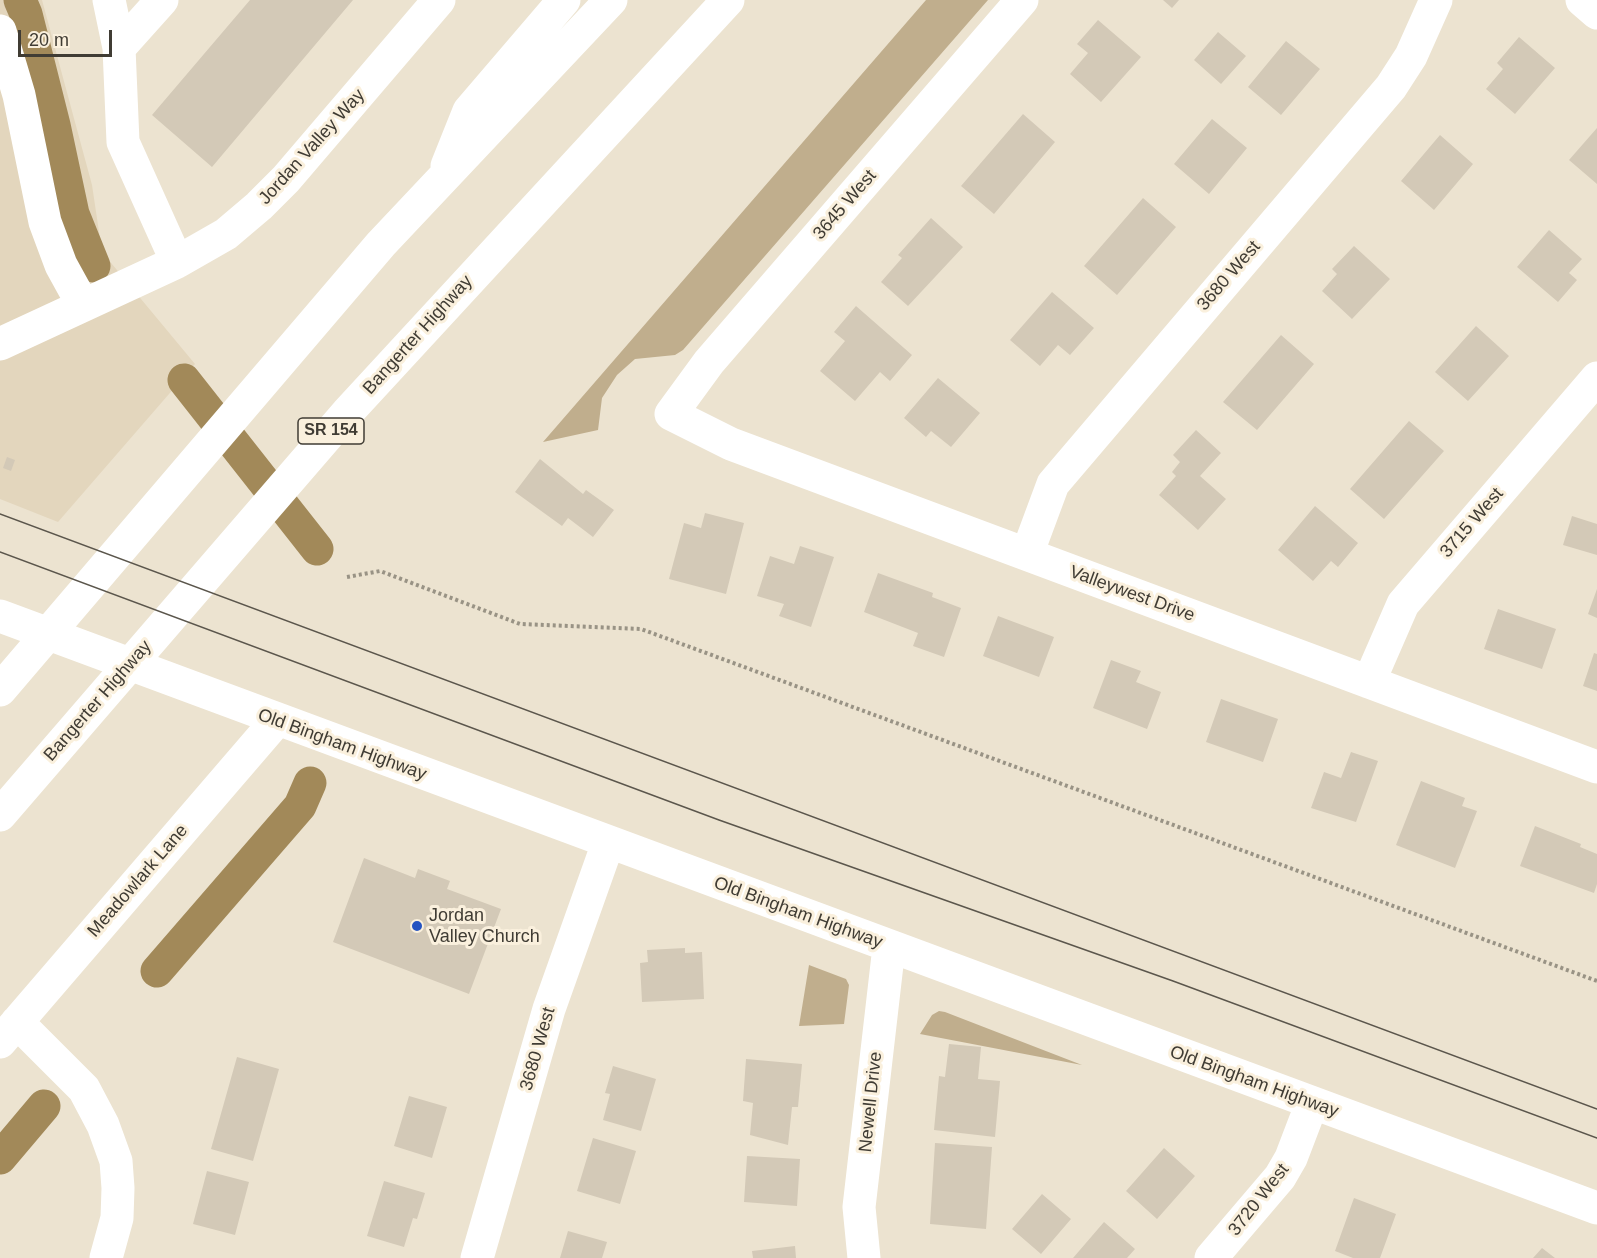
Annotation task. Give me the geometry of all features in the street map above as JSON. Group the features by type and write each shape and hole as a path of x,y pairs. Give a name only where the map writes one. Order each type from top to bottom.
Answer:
{"main road":[{"path":"110,0 119,48 123,142 177,262"},
{"path":"119,48 162,0"},
{"name":"Jordan Valley Way","path":"0,344 177,262 226,234 286,179 439,0"},
{"path":"439,185 469,111 564,0"},
{"path":"0,690 381,244 611,0"},
{"name":"Bangerter Highway","path":"0,815 347,413 728,0"},
{"path":"673,57 743,0"},
{"name":"3645 West","path":"671,414 709,362 1022,0"},
{"name":"3680 West","path":"1027,554 1053,484 1391,87 1411,56 1436,0"},
{"path":"1582,0 1597,13"},
{"path":"0,31 19,95 45,222 61,265 82,305"},
{"name":"3715 West","path":"1369,682 1403,604 1597,378"},
{"name":"Valleywest Drive","path":"671,414 731,444 1597,767"},
{"name":"Old Bingham Highway","path":"0,616 1597,1208"},
{"name":"Meadowlark Lane","path":"9,1032 277,720"},
{"name":"3680 West","path":"477,1258 549,1009 608,843"},
{"name":"Newell Drive","path":"864,1258 859,1207 889,947"},
{"path":"9,1032 84,1089 103,1125 116,1161 118,1188 117,1218 106,1258"},
{"name":"3720 West","path":"1211,1258 1280,1177 1291,1158 1312,1103"}],"path":[{"path":"347,577 380,571 520,624 641,629 1597,981"}],"shaded area":[{"path":"0,0 42,0 92,185 102,252 195,364 58,522 0,499"},
{"path":"926,0 988,0 683,350 675,355 635,359 617,375 602,398 598,430 543,442"},
{"path":"809,965 846,979 849,985 844,1024 799,1026"},
{"path":"939,1011 1082,1065 920,1034 932,1015"}],"building":[{"path":"250,0 353,0 212,167 152,115"},
{"path":"1163,0 1179,0 1172,8"},
{"path":"1098,20 1141,57 1101,102 1070,74 1088,53 1077,44"},
{"path":"1218,32 1246,56 1221,84 1194,60"},
{"path":"1519,37 1555,68 1515,114 1486,89 1503,69 1497,63"},
{"path":"1286,41 1320,69 1281,115 1248,87"},
{"path":"1023,114 1055,142 994,214 961,186"},
{"path":"1212,119 1247,148 1209,194 1174,164"},
{"path":"1597,128 1597,184 1569,160"},
{"path":"1440,135 1473,164 1434,210 1401,181"},
{"path":"1143,198 1176,227 1117,295 1084,266"},
{"path":"931,218 963,247 908,306 881,282 902,258 898,255"},
{"path":"1549,230 1582,259 1569,273 1577,280 1558,302 1517,267"},
{"path":"1354,246 1390,279 1352,319 1322,291 1337,274 1332,269"},
{"path":"1052,292 1094,328 1070,355 1058,345 1040,366 1010,340"},
{"path":"856,306 912,355 890,381 880,372 855,401 820,371 845,341 834,332"},
{"path":"1476,326 1509,356 1468,401 1435,372"},
{"path":"1281,335 1314,364 1257,430 1223,402"},
{"path":"938,378 980,413 951,447 931,431 926,437 904,418"},
{"path":"1409,421 1444,451 1384,519 1350,489"},
{"path":"1196,430 1221,453 1200,476 1226,499 1198,530 1159,495 1176,476 1172,472 1180,462 1173,455"},
{"path":"7,457 15,460 11,471 3,468"},
{"path":"540,459 583,494 586,490 614,510 593,537 568,518 562,526 515,492"},
{"path":"1315,506 1358,543 1338,567 1331,561 1313,581 1278,550"},
{"path":"705,513 744,523 726,594 669,579 684,523 701,528"},
{"path":"1572,516 1597,524 1597,555 1563,545"},
{"path":"800,546 834,557 811,627 779,616 784,604 757,596 770,556 794,564"},
{"path":"878,573 933,593 932,597 961,608 944,657 913,646 918,633 864,612"},
{"path":"1597,589 1597,618 1588,614"},
{"path":"1498,609 1556,629 1542,669 1484,649"},
{"path":"998,616 1054,637 1039,677 983,656"},
{"path":"1594,653 1597,654 1597,691 1583,686"},
{"path":"1111,660 1141,671 1136,682 1161,692 1147,729 1093,708"},
{"path":"1221,699 1278,719 1263,762 1206,742"},
{"path":"1351,752 1378,761 1356,822 1311,808 1324,772 1341,778"},
{"path":"1421,781 1465,798 1462,806 1477,811 1455,868 1396,845"},
{"path":"1535,826 1581,844 1580,847 1597,854 1597,884 1594,893 1520,866"},
{"name":"Jordan Valley Church","path":"364,858 415,878 418,869 450,881 447,889 501,909 469,994 333,942"},
{"path":"685,948 685,953 702,952 704,999 642,1002 640,963 648,962 647,950"},
{"path":"949,1044 981,1047 978,1079 1000,1081 995,1137 934,1130 939,1076 945,1077"},
{"path":"237,1057 279,1069 253,1161 211,1149"},
{"path":"746,1059 802,1064 798,1107 792,1107 788,1145 750,1135 753,1103 743,1101"},
{"path":"613,1066 656,1079 641,1131 603,1120 610,1094 605,1093"},
{"path":"409,1096 447,1107 432,1158 394,1146"},
{"path":"593,1138 636,1151 620,1204 577,1191"},
{"path":"935,1143 992,1147 986,1229 930,1224"},
{"path":"1164,1148 1195,1176 1157,1219 1126,1191"},
{"path":"747,1156 800,1159 797,1206 744,1202"},
{"path":"207,1171 249,1182 235,1235 193,1224"},
{"path":"384,1181 425,1193 417,1219 413,1218 404,1247 367,1236"},
{"path":"1042,1194 1071,1219 1041,1254 1012,1229"},
{"path":"1354,1198 1396,1214 1380,1258 1353,1258 1335,1251"},
{"path":"1104,1222 1135,1249 1127,1258 1073,1258"},
{"path":"568,1231 607,1242 602,1258 560,1258"},
{"path":"795,1246 796,1258 753,1258 752,1251"},
{"path":"1542,1248 1555,1258 1533,1258"}],"waterway":[{"path":"20,0 26,14 54,125 73,214 94,266"},
{"path":"184,380 317,549"},
{"path":"157,971 300,806 310,783"},
{"path":"0,1158 44,1106"}],"tram line":[{"path":"0,514 1597,1109"},
{"path":"0,552 719,820 1173,981 1597,1138"}],"place":[{"name":"Jordan Valley Church","path":"417,926"}]}
